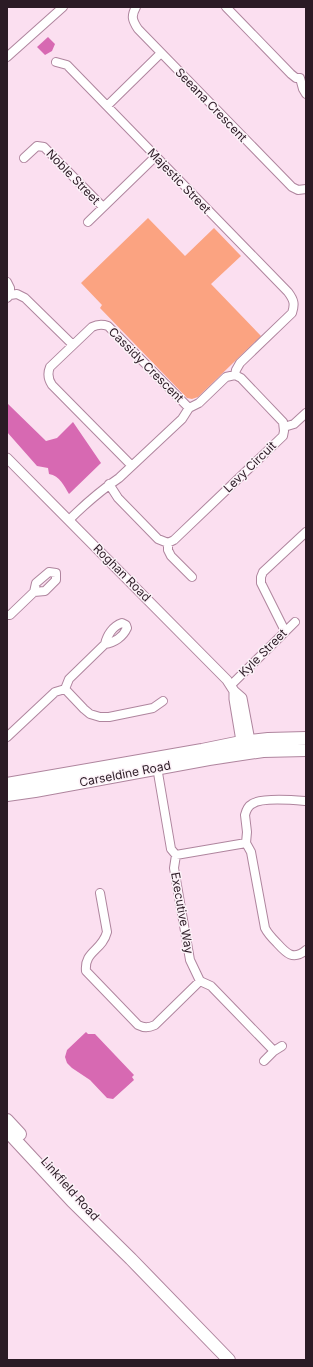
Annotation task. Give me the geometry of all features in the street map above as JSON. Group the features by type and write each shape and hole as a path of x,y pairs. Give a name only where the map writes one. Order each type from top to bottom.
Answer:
{"main road":[{"path":"246,747 306,738"},
{"path":"246,747 276,750 306,750"},
{"name":"Carseldine Road","path":"7,794 34,791 157,767 246,747"},
{"name":"Carseldine Road","path":"7,784 202,750 246,747"},
{"name":"Linkfield Road","path":"7,1120 74,1193 131,1259"},
{"name":"Linkfield Road","path":"7,1131 72,1201 131,1259 229,1360"}],"street":[{"path":"7,57 63,7"},
{"name":"Seeana Crescent","path":"136,7 132,14 132,21 161,53 292,187 298,190 306,189"},
{"path":"226,7 291,74 296,78 303,77 303,89 306,94"},
{"path":"106,106 161,53"},
{"name":"Majestic Street","path":"56,62 67,65 294,299 292,313 240,363 236,370 236,375"},
{"name":"Noble Street","path":"24,158 37,146 44,147 103,207"},
{"path":"88,222 155,157"},
{"path":"7,282 10,288 9,297 17,294 25,298 73,345"},
{"name":"Cassidy Crescent","path":"69,520 93,496 119,478 132,466 182,419 189,408 108,326 100,324 92,326 50,367 48,371 49,381 132,466"},
{"path":"189,408 199,403 226,377 236,375 241,378 282,419 284,426 294,424 306,413"},
{"name":"Levy Circuit","path":"168,543 174,540 283,436 284,426"},
{"name":"Roghan Road","path":"7,458 149,600 242,698 246,747"},
{"path":"109,484 118,498 158,539 168,543 168,550 171,556 192,577"},
{"path":"285,631 261,584 261,577 263,572 306,532"},
{"path":"7,615 10,615 34,592"},
{"name":"Kyle Street","path":"233,688 295,622"},
{"path":"65,689 69,679 105,644"},
{"path":"65,689 90,714 100,717 109,717 153,708 163,701"},
{"path":"7,737 55,692 65,689"},
{"name":"Executive Way","path":"157,767 171,848 176,855 174,868 190,960 200,981"},
{"path":"306,801 284,799 257,802 251,804 245,814 248,832 246,843 251,852 265,928 287,954 293,956 300,955 306,950"},
{"path":"176,855 246,843"},
{"path":"100,893 107,932 102,944 88,958 86,971 138,1025 143,1028 149,1028 155,1025 200,981 211,986 274,1051"},
{"path":"264,1061 274,1051 282,1046"}],"shaded area":[{"path":"48,37 55,44 52,51 45,55 37,47"},
{"path":"148,218 185,256 214,228 241,256 211,284 261,336 198,397 192,399 187,398 100,308 102,305 81,283"},
{"path":"7,403 46,441 57,438 73,422 101,463 69,494 59,479 49,474 48,468 37,466 7,432"},
{"path":"86,1032 88,1034 95,1034 134,1075 132,1077 134,1080 113,1099 107,1098 90,1080 67,1063 65,1057 67,1050"}]}
